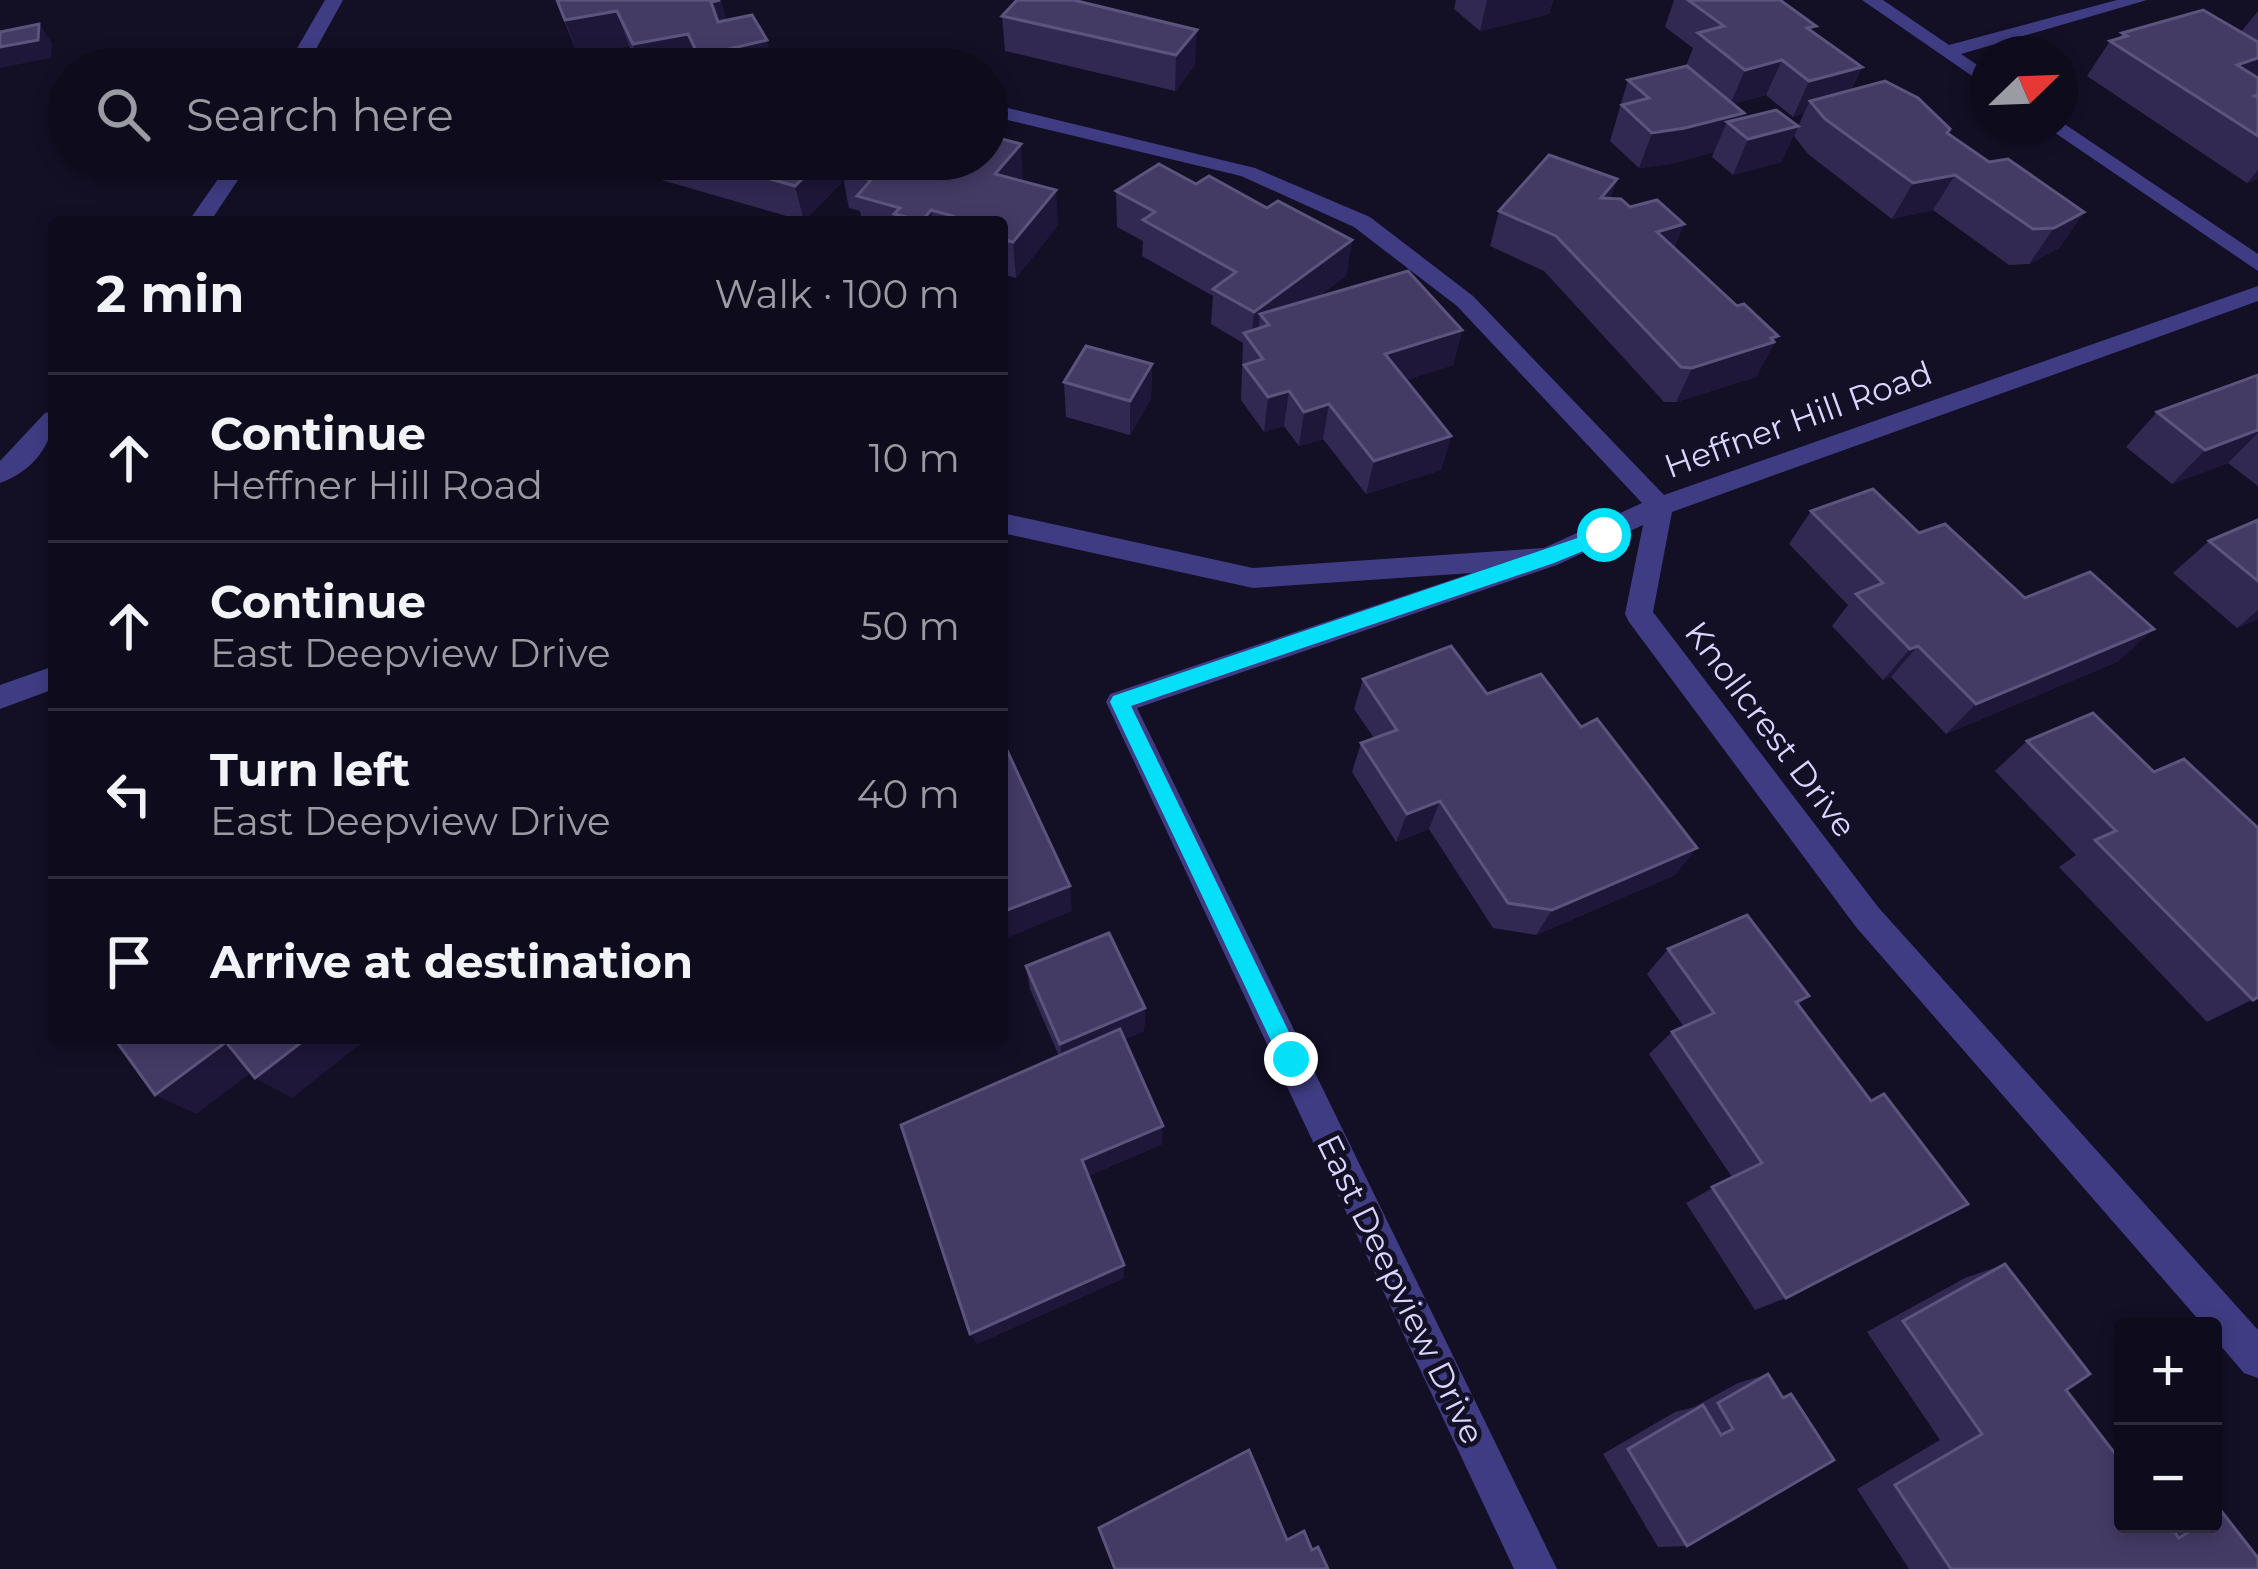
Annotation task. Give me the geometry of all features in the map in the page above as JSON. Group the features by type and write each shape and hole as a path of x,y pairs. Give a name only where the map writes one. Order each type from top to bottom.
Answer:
{"street":[{"path":"307,48 334,0"},
{"path":"1871,0 1970,69"},
{"path":"1946,52 2138,0"},
{"path":"1008,114 1248,172 1362,222 1465,301 1660,506"},
{"path":"2078,142 2258,264"},
{"path":"203,216 228,180"},
{"name":"Heffner Hill Road","path":"1008,524 1253,578 1548,558 1660,506 2258,292"},
{"path":"0,474 27,453 48,427"},
{"name":"Knollcrest Drive","path":"1660,506 1640,614 1867,917 2258,1359"},
{"name":"East Deepview Drive","path":"1536,1569 1120,702 1548,558"},
{"path":"0,697 48,679"}],"building":[{"path":"557,0 720,0 711,2 718,22 752,15 767,40 733,48 695,48 688,34 633,44 617,11 565,20"},
{"path":"1017,0 1073,0 1197,30 1176,55 1002,16"},
{"path":"1688,0 1780,0 1816,26 1807,28 1862,67 1809,81 1782,60 1745,70 1698,33 1724,26"},
{"path":"2203,10 2258,42 2258,58 2237,65 2258,78 2258,136 2110,41 2127,36 2122,33"},
{"path":"39,24 38,40 0,47 0,32"},
{"path":"1687,66 1744,113 1652,133 1622,105 1649,98 1628,80"},
{"path":"1885,81 1918,98 1950,129 1947,133 1989,162 2008,159 2084,212 2054,228 2033,229 1955,175 1913,183 1825,119 1810,101"},
{"path":"1776,110 1798,126 1748,139 1727,122"},
{"path":"1008,141 1021,144 1008,159"},
{"path":"1549,155 1617,179 1601,198 1621,199 1630,207 1657,200 1684,224 1657,232 1737,306 1744,304 1778,336 1771,338 1774,342 1692,368 1681,367 1556,236 1499,211"},
{"path":"1159,164 1196,184 1209,176 1267,208 1278,201 1352,240 1254,312 1213,289 1236,272 1143,220 1155,212 1116,191"},
{"path":"1008,177 1056,190 1013,242 1008,241 1008,216 953,216 931,210 926,216 902,216 894,214 900,208 857,196 871,180"},
{"path":"1408,271 1462,330 1385,354 1451,436 1374,461 1329,404 1304,412 1289,391 1268,397 1244,365 1263,359 1244,333 1269,325 1260,314"},
{"path":"1086,346 1152,364 1130,401 1064,382"},
{"path":"2258,375 2258,430 2205,450 2157,412"},
{"path":"1873,489 1919,533 1945,524 2025,598 2090,572 2154,629 1976,704 1918,646 1910,649 1856,594 1883,583 1811,511"},
{"path":"2258,520 2258,581 2209,541"},
{"path":"1451,646 1487,694 1541,674 1581,727 1597,719 1697,848 1552,910 1508,903 1440,801 1407,814 1361,743 1397,730 1363,679"},
{"path":"2093,713 2154,772 2184,759 2258,828 2258,997 2253,1000 2095,840 2116,831 2027,741"},
{"path":"1008,752 1070,886 1008,910"},
{"path":"1747,915 1809,996 1796,1002 1871,1101 1884,1094 1968,1204 1786,1298 1712,1187 1762,1163 1672,1032 1714,1013 1668,949"},
{"path":"1109,933 1145,1008 1060,1044 1026,966"},
{"path":"1120,1029 1163,1126 1082,1160 1124,1265 970,1334 901,1125"},
{"path":"118,1044 223,1044 155,1095"},
{"path":"228,1044 299,1044 255,1078"},
{"path":"2005,1264 2090,1374 2066,1390 2114,1452 2114,1533 2175,1533 2179,1538 2187,1533 2222,1533 2222,1512 2258,1558 2258,1569 1951,1569 1895,1485 1982,1434 1903,1321"},
{"path":"1768,1374 1783,1398 1791,1394 1834,1460 1687,1546 1628,1449 1703,1405 1721,1435 1733,1429 1718,1403"},
{"path":"1249,1450 1287,1540 1304,1531 1328,1569 1115,1569 1099,1528"}],"route":[{"path":"1291,1059 1120,702 1604,535"}]}
